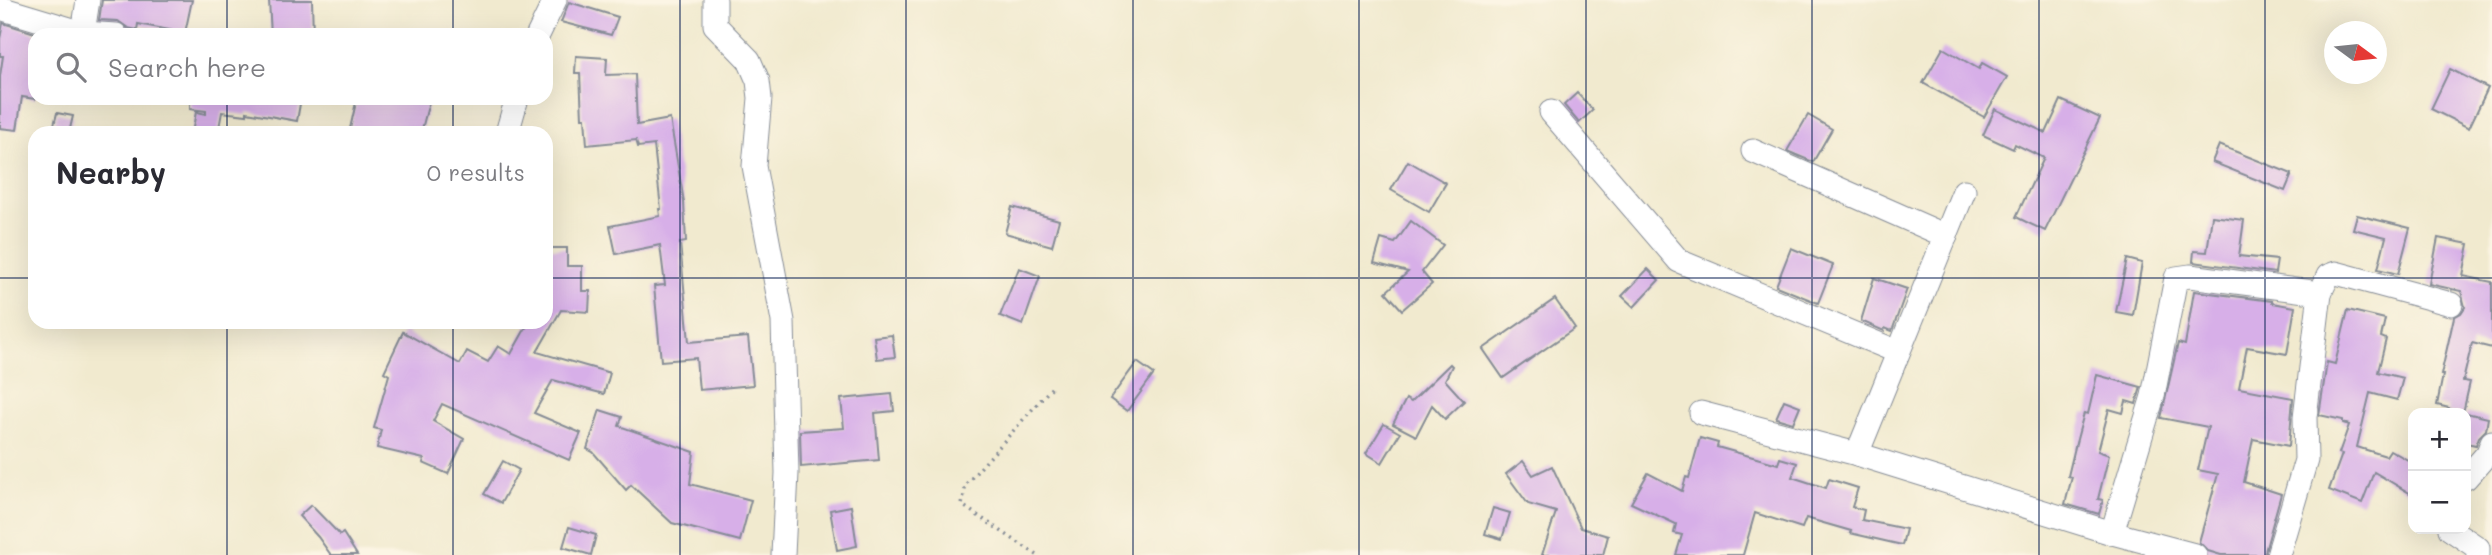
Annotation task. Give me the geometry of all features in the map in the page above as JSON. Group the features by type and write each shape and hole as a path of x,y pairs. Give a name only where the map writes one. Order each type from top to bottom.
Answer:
{"street":[{"path":"84,28 88,0"},
{"path":"541,28 555,0"},
{"path":"715,0 715,25 749,60 758,81 760,98 754,166 783,321 787,473 783,555"},
{"path":"0,8 66,28"},
{"path":"509,126 515,105"},
{"path":"1551,112 1679,261 1898,352"},
{"path":"1753,151 1945,236"},
{"path":"1857,454 1964,191"},
{"path":"2278,555 2306,460 2305,416 2320,293 2328,276 2336,273 2451,304"},
{"path":"2112,533 2153,396 2176,278 2190,276 2320,293"},
{"path":"1700,413 1857,454 2112,533 2195,555"},
{"path":"2471,472 2488,453 2492,442"},
{"path":"2457,534 2478,548 2478,555"}],"path":[{"path":"1037,555 962,505 966,484 1053,386"}],"building":[{"path":"102,0 192,0 186,28 159,28 138,24 137,28 128,28 118,21 99,20"},
{"path":"269,0 312,0 313,28 271,28"},
{"path":"569,2 618,17 611,35 561,22"},
{"path":"3,23 28,31 28,98 22,97 17,130 0,128 0,76 3,56 0,56"},
{"path":"1943,48 1979,69 1982,63 2007,77 1984,117 1923,83"},
{"path":"576,56 607,58 606,75 635,74 637,125 670,119 684,202 686,242 680,243 689,342 748,337 753,385 699,390 696,358 661,361 654,286 665,285 660,245 616,254 610,226 660,216 654,145 638,147 636,140 587,145 585,118 582,118 580,73 575,73"},
{"path":"2450,69 2488,88 2469,128 2431,109"},
{"path":"1577,93 1593,110 1579,123 1564,105"},
{"path":"2061,100 2100,118 2045,231 2016,217 2044,158 2015,144 2013,149 1983,135 1995,109 2046,133"},
{"path":"190,105 300,105 297,121 247,112 247,115 222,112 219,126 193,126 196,112 206,114 206,111 190,109"},
{"path":"355,105 428,105 423,126 351,126"},
{"path":"57,113 73,116 71,126 54,126"},
{"path":"1808,115 1832,129 1813,162 1787,151"},
{"path":"2219,145 2292,174 2285,191 2212,162"},
{"path":"1408,161 1446,183 1429,212 1391,190"},
{"path":"1012,207 1059,220 1052,246 1005,233"},
{"path":"2357,215 2410,228 2398,274 2378,269 2386,237 2353,229"},
{"path":"2212,216 2244,220 2239,256 2277,260 2275,273 2193,262 2194,251 2207,252"},
{"path":"1411,221 1443,245 1422,272 1432,284 1402,310 1386,292 1408,272 1374,263 1381,239 1395,243"},
{"path":"2438,238 2469,244 2463,276 2492,282 2492,348 2472,343 2463,381 2470,382 2464,408 2437,405 2454,317 2465,307 2461,291 2429,284"},
{"path":"553,248 567,248 567,266 582,266 582,291 590,291 589,312 561,310 553,324"},
{"path":"1791,248 1833,265 1818,303 1776,286"},
{"path":"2127,259 2142,263 2133,315 2116,312"},
{"path":"1019,268 1040,276 1023,325 1000,316"},
{"path":"1648,269 1659,280 1634,307 1622,296"},
{"path":"1874,278 1907,289 1892,331 1885,328 1884,331 1861,321"},
{"path":"2194,291 2272,301 2295,307 2287,354 2247,347 2239,388 2293,398 2289,446 2253,439 2244,482 2281,494 2264,555 2221,555 2208,551 2199,542 2218,474 2198,470 2208,427 2161,418 2178,343 2185,345"},
{"path":"1555,299 1575,328 1503,378 1483,349"},
{"path":"2348,310 2385,319 2381,337 2386,339 2378,372 2403,378 2397,400 2370,393 2357,447 2386,456 2390,450 2408,460 2408,492 2374,472 2362,503 2329,490 2349,425 2343,423 2343,420 2319,415 2327,362 2335,364"},
{"path":"525,329 550,329 537,352 610,373 604,394 553,380 534,413 581,433 569,460 442,404 433,421 464,439 448,474 423,463 424,459 377,448 381,430 374,428 389,375 384,372 403,332 460,364 467,351 488,362 498,346 511,354"},
{"path":"892,335 895,357 877,359 874,337"},
{"path":"1137,362 1154,374 1127,411 1110,399"},
{"path":"1450,364 1452,366 1445,380 1464,401 1445,419 1432,405 1416,436 1393,424 1406,399 1411,402"},
{"path":"2097,375 2141,387 2136,404 2126,401 2123,413 2109,409 2098,451 2109,455 2098,499 2103,500 2099,514 2065,504 2076,443 2084,413 2088,414"},
{"path":"892,394 894,411 875,413 879,460 801,467 800,431 844,428 841,399"},
{"path":"1784,400 1800,406 1793,423 1776,418"},
{"path":"600,410 622,417 619,426 694,452 690,484 751,500 740,541 672,523 631,485 626,490 593,452 587,449"},
{"path":"2471,414 2488,418 2486,430 2476,445 2471,444"},
{"path":"1384,424 1400,433 1382,463 1366,453"},
{"path":"1700,438 1718,443 1717,447 1778,464 1780,458 1797,463 1792,477 1826,488 1829,479 1858,488 1852,507 1864,510 1862,520 1906,529 1902,545 1850,533 1851,531 1806,518 1802,528 1755,513 1743,555 1676,555 1682,535 1674,533 1676,524 1631,503 1648,473 1682,491 1686,477 1689,478"},
{"path":"503,461 519,470 501,503 484,494"},
{"path":"1523,461 1533,475 1552,466 1581,528 1608,536 1603,555 1542,555 1556,512 1528,504 1506,474"},
{"path":"311,505 340,535 343,533 357,555 331,555 299,516"},
{"path":"851,506 857,546 837,550 830,510"},
{"path":"1493,508 1510,513 1502,539 1485,534"},
{"path":"569,527 596,535 591,555 563,547"}]}
